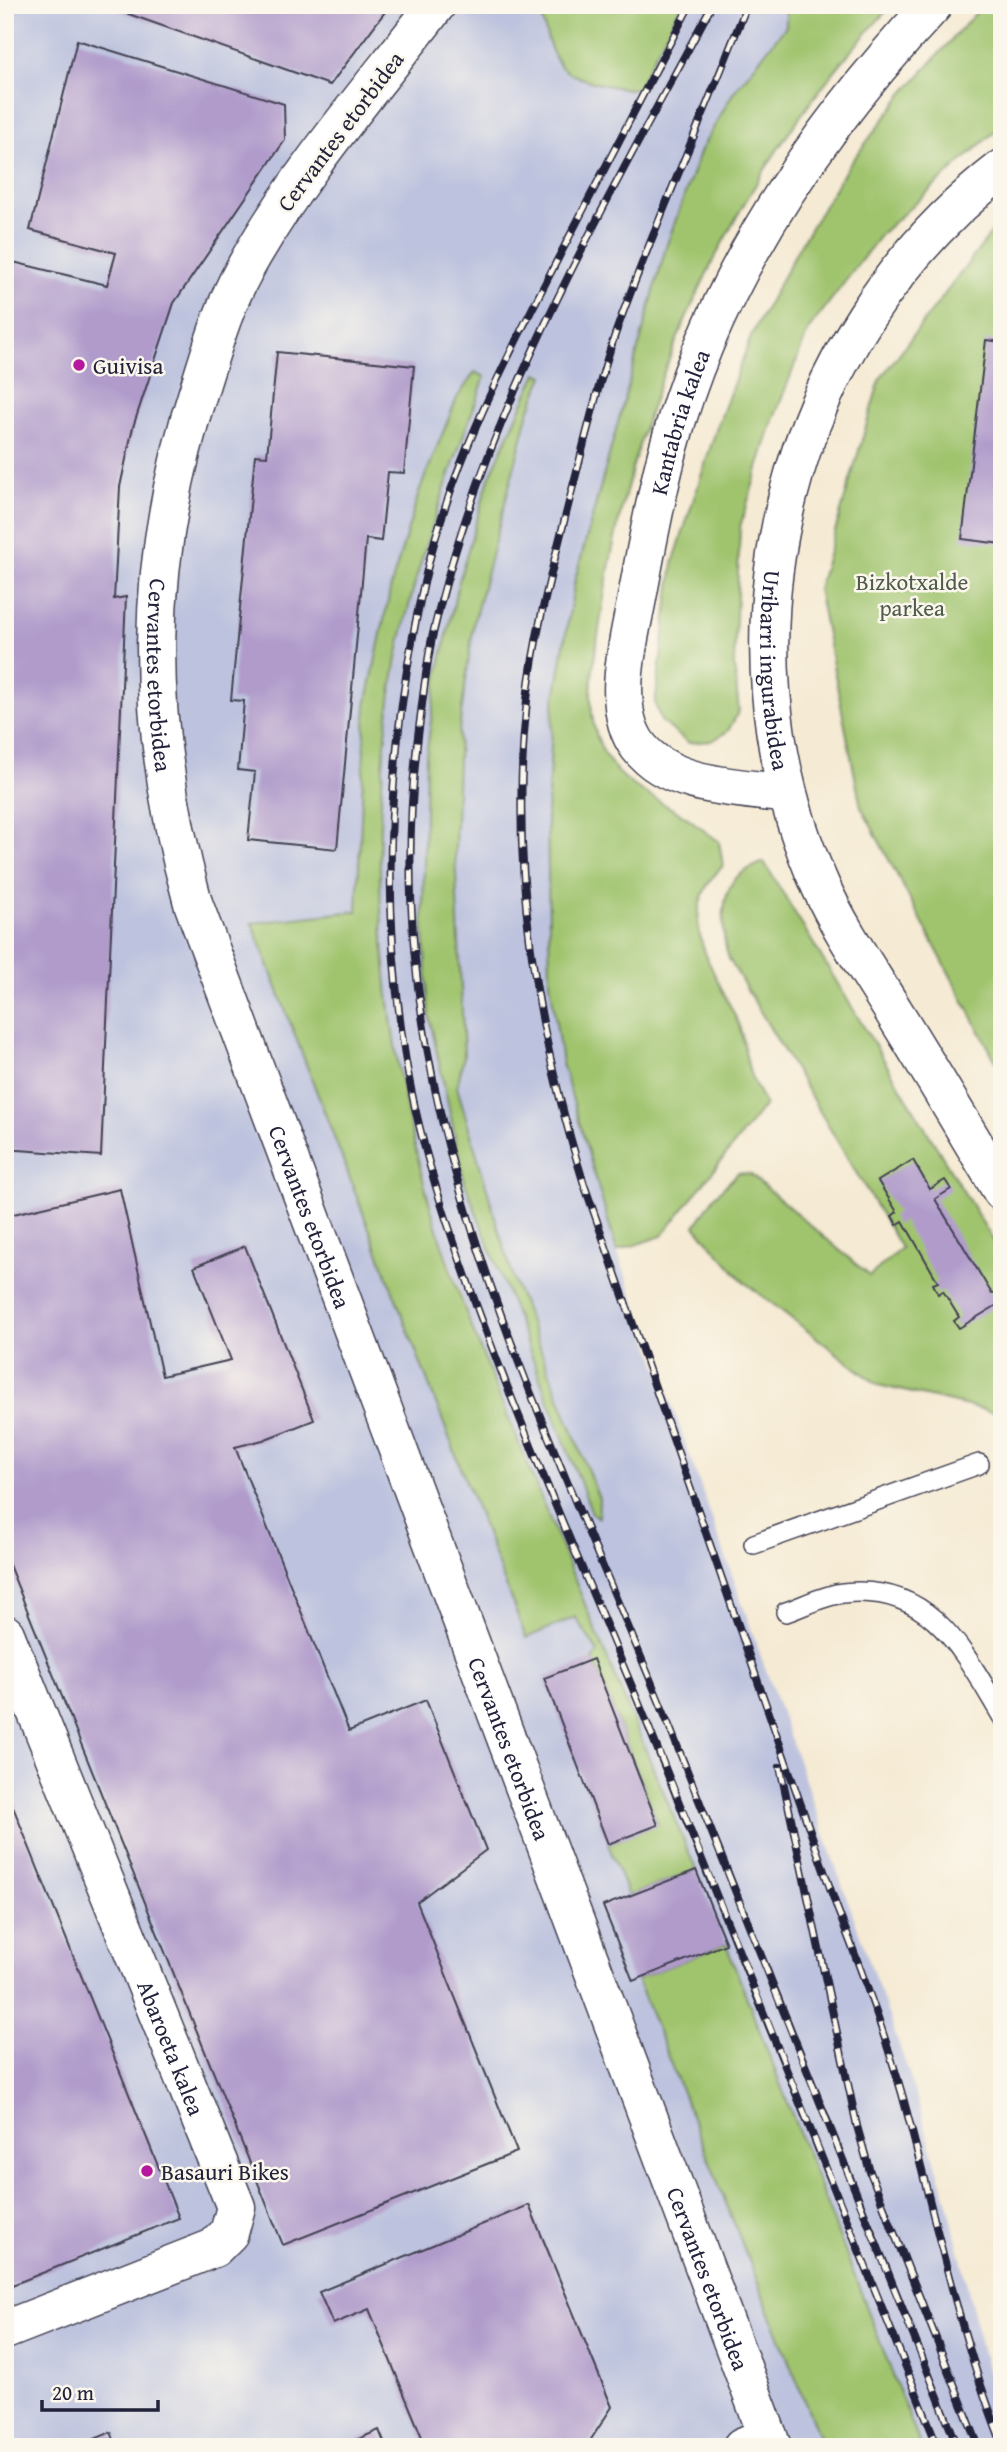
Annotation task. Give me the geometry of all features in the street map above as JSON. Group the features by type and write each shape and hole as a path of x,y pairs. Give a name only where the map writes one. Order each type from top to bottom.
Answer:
{"street":[{"name":"Cervantes etorbidea","path":"436,5 280,209 243,271 222,317 183,437 162,549 154,622 163,768 174,835 192,903 484,1674 658,2150 761,2443"},
{"name":"Kantabria kalea","path":"787,794 707,782 673,772 654,761 638,746 628,727 625,694 634,611 669,445 723,305 799,169 851,99 933,5"},
{"name":"Uribarri ingurabidea","path":"1002,169 971,193 889,284 843,354 820,398 796,459 771,585 769,646 774,723 787,794 821,887 846,934 1002,1191"},
{"name":"Abaroeta kalea","path":"5,1634 236,2207 229,2233 214,2248 5,2330"}],"lane":[{"path":"754,1544 979,1464"},
{"path":"786,1612 840,1593 881,1592 923,1609 946,1629 958,1645 1002,1716"}],"shaded area":[{"path":"5,5 540,5 559,64 637,88 681,5 786,5 787,26 733,93 701,150 666,247 575,580 562,1063 617,1251 908,2070 948,2203 985,2362 1002,2403 1002,2447 921,2447 906,2409 637,1979 823,2447 5,2447","holes":["475,372 485,378 429,528 406,619 388,714 380,806 380,912 388,1008 409,1121 438,1230 481,1349 696,1869 658,1825 593,1659 598,1652 575,1617 525,1637 253,923 357,911 366,706 391,587 420,489 457,398","537,373 543,376 529,411 474,621 459,730 455,852 464,1056 457,1087 514,1281 599,1499 598,1517 592,1513 465,1183 429,1015 426,756 437,679 459,581"]}],"green space":[{"path":"540,5 681,5 637,89 583,79 564,70 549,43"},
{"path":"786,5 892,5 836,70 785,139 739,212 700,288 666,368 638,449 616,533 596,649 591,699 595,731 608,760 616,770 637,788 685,816 719,841 723,866 707,885 700,905 698,925 710,964 738,1023 751,1076 765,1105 662,1236 617,1251 562,1063 550,982 547,815 553,710 575,580 666,247 701,150 733,93 786,26"},
{"path":"1002,5 1002,125 882,233 809,329 772,423 740,527 734,665 739,711 728,731 712,741 688,743 661,721 655,704 673,563 717,427 752,334 799,247 847,168 902,95 982,6"},
{"name":"Bizkotxalde parkea","path":"1002,219 1002,1073 861,807 818,589 880,379"},
{"path":"475,372 485,377 426,544 403,629 388,716 380,846 386,975 405,1103 447,1260 495,1385 696,1870 628,1896 608,1844 658,1824 593,1659 598,1652 575,1617 526,1638 252,923 357,911 366,706 391,586 420,489 457,398"},
{"path":"537,373 544,376 529,411 474,621 459,730 455,852 464,1056 457,1087 514,1281 599,1499 598,1518 592,1513 465,1183 429,1015 423,917 426,756 437,679 459,581 489,478"},
{"path":"764,862 1002,1255 1002,1414 878,1385 743,1281 695,1226 715,1196 738,1173 750,1174 870,1276 901,1248 729,959 723,921 728,891 738,876"},
{"path":"726,1944 921,2447 823,2447 637,1979"}],"building":[{"path":"103,5 390,5 330,85"},
{"path":"77,40 284,104 285,140 174,303 133,427 120,487 114,599 126,597 101,1156 5,1149 5,260 107,285 116,253 30,230"},
{"path":"986,340 1002,342 1002,544 962,539"},
{"path":"277,352 414,366 404,473 388,472 381,541 366,539 337,849 248,840 255,772 238,770 244,701 231,700 255,455 267,456"},
{"path":"913,1160 930,1189 945,1180 951,1189 935,1199 992,1294 1002,1288 1002,1302 959,1328 954,1321 959,1317 943,1291 938,1294 933,1284 938,1282 903,1221 897,1225 892,1216 897,1212 878,1181"},
{"path":"120,1189 162,1376 231,1360 194,1267 245,1246 314,1420 263,1440 235,1447 349,1731 426,1700 486,1850 417,1902 517,2152 283,2245 5,1555 5,1216"},
{"path":"593,1659 658,1825 608,1844 544,1678"},
{"path":"5,1787 179,2218 5,2288"},
{"path":"696,1870 726,1944 633,1981 603,1906"},
{"path":"529,2205 612,2407 586,2447 426,2447 369,2309 333,2324 319,2292"},
{"path":"379,2430 386,2447 340,2447"},
{"path":"111,2432 117,2447 76,2447"}],"railway":[{"path":"690,5 503,367 467,448 437,531 414,632 397,748 391,866 396,983 403,1042 416,1112 445,1216 481,1318 938,2447"},
{"path":"712,5 589,235 551,312 482,472 454,554 432,638 419,728 410,863 419,992 441,1116 475,1238 517,1357 666,1718 958,2447"},
{"path":"747,5 613,339 546,594 527,700 522,762 521,823 530,945 552,1065 584,1184 888,2047 959,2314 1002,2443"},
{"path":"780,1767 857,2126 870,2172 979,2447"}],"place":[{"name":"Guivisa","path":"79,365"},
{"name":"Basauri Bikes","path":"147,2171"}]}
